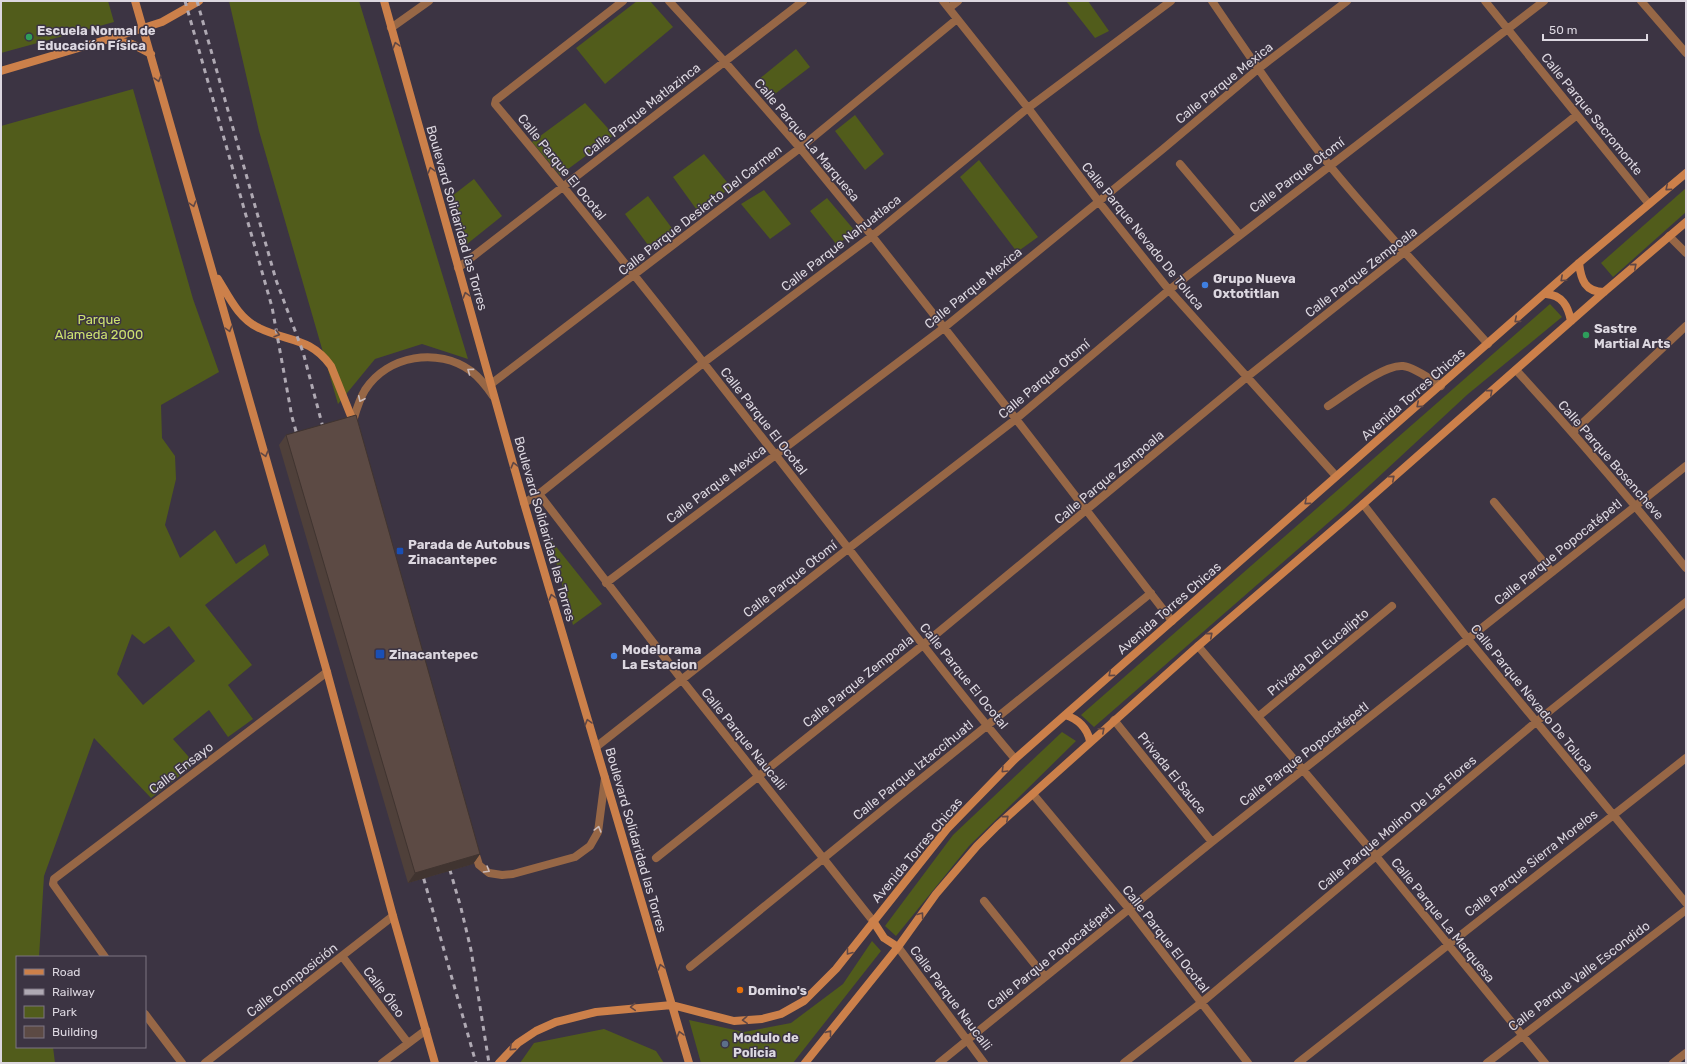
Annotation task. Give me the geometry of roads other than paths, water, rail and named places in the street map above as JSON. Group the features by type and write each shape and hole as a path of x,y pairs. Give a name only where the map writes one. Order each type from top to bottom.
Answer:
{"main road":[{"path":"135,1 327,672 393,916 435,1063"},
{"path":"1,71 162,22 199,1"},
{"name":"Boulevard Solidaridad las Torres","path":"384,1 524,503 688,1063"},
{"path":"109,39 132,44 151,54"},
{"name":"Avenida Torres Chicas","path":"499,1063 518,1043 536,1031 556,1022 596,1012 672,1005 734,1021 762,1020 781,1014 804,1001 822,985 836,969 947,829 1015,759 1336,476 1442,386 1579,264 1686,173"},
{"path":"805,1063 898,947 936,894 977,846 997,826 1090,741 1198,646 1686,222"},
{"path":"1579,264 1580,275 1589,288 1596,292 1604,292"},
{"path":"212,270 237,310 246,320 259,328 305,343 319,352 326,359 331,366 354,425"},
{"path":"1546,294 1556,296 1568,307 1571,321"},
{"path":"1065,715 1078,721 1089,735 1090,741"},
{"path":"873,921 884,938 898,947"}],"street":[{"path":"392,28 429,1"},
{"name":"Calle Parque El Ocotal","path":"623,1 496,100 495,104 635,276 849,548 923,645 1015,759"},
{"name":"Calle Parque La Marquesa","path":"669,1 800,148 872,236 1172,621"},
{"name":"Calle Parque Matlazinca","path":"458,268 803,1"},
{"name":"Calle Parque Nevado De Toluca","path":"943,1 1169,290 1336,476"},
{"path":"949,8 958,1"},
{"name":"Calle Parque Nahuatlaca","path":"524,503 539,494 703,363 872,236 1028,108 1171,1"},
{"path":"1212,1 1258,69 1330,165 1405,253 1488,344"},
{"name":"Calle Parque Mexica","path":"606,583 945,328 1258,69 1347,1"},
{"name":"Calle Parque Sacromonte","path":"1485,1 1649,204"},
{"name":"Calle Parque Otomí","path":"596,747 1016,419 1169,290 1239,234 1544,1"},
{"path":"1641,1 1686,53"},
{"name":"Calle Parque Desierto Del Carmen","path":"491,384 635,276 800,148 957,20"},
{"name":"Calle Parque Zempoala","path":"656,858 923,645 1087,511 1247,377 1577,115"},
{"path":"1180,164 1239,234"},
{"path":"1669,236 1686,253"},
{"path":"1573,432 1686,326"},
{"path":"354,425 360,400 372,381 390,366 412,358 437,357 460,365 480,379 496,400"},
{"path":"1328,406 1373,376 1398,366 1405,366 1442,386"},
{"name":"Calle Parque Bosencheve","path":"1516,370 1573,432 1686,568"},
{"name":"Calle Parque Popocatépetl","path":"940,1063 1129,908 1686,466"},
{"name":"Calle Parque Naucalli","path":"539,494 606,583 873,921"},
{"path":"1494,502 1552,572"},
{"name":"Calle Parque Nevado De Toluca","path":"1363,504 1468,639 1686,903"},
{"name":"Calle Parque Iztaccíhuatl","path":"690,966 1151,593"},
{"name":"Calle Parque Molino De Las Flores","path":"1124,1063 1201,1003 1536,722 1686,602"},
{"name":"Privada Del Eucalipto","path":"1259,716 1392,606"},
{"name":"Calle Parque La Marquesa","path":"1198,646 1259,716 1376,856 1545,1063"},
{"name":"Calle Ensayo","path":"104,956 54,884 54,879 327,672"},
{"name":"Privada El Sauce","path":"1114,720 1212,842"},
{"name":"Calle Parque Sierra Morelos","path":"1298,1063 1612,814 1686,758"},
{"path":"472,842 479,865 486,871 495,874 513,874 575,857 590,846 598,832 605,778"},
{"name":"Calle Parque El Ocotal","path":"1033,794 1129,908 1248,1063"},
{"path":"984,901 1045,977"},
{"name":"Calle Parque Valle Escondido","path":"1487,1063 1686,910"},
{"name":"Calle Composición","path":"205,1063 393,916"},
{"name":"Calle Parque Naucalli","path":"898,947 984,1063"},
{"name":"Calle Óleo","path":"342,956 408,1043"},
{"path":"146,1015 182,1063"},
{"path":"382,1063 426,1030"},
{"path":"1673,1063 1686,1053"}],"railway":[{"path":"185,1 272,307 292,417 299,442"},
{"path":"197,1 276,280 303,352 325,435"},
{"path":"447,860 471,950 489,1063"},
{"path":"421,869 476,1063"}],"place":[{"name":"Escuela Normal de Educación Física","path":"29,37"},
{"name":"Grupo Nueva Oxtotitlan","path":"1205,285"},
{"name":"Sastre Martial Arts","path":"1586,335"},
{"name":"Parada de Autobus Zinacantepec","path":"400,551"},
{"name":"Zinacantepec","path":"380,654"},
{"name":"Modelorama La Estacion","path":"614,656"},
{"name":"Domino's","path":"740,990"},
{"name":"Modulo de Policia","path":"725,1044"}],"park label":[{"name":"Parque Alameda 2000","path":"99,326"}]}
